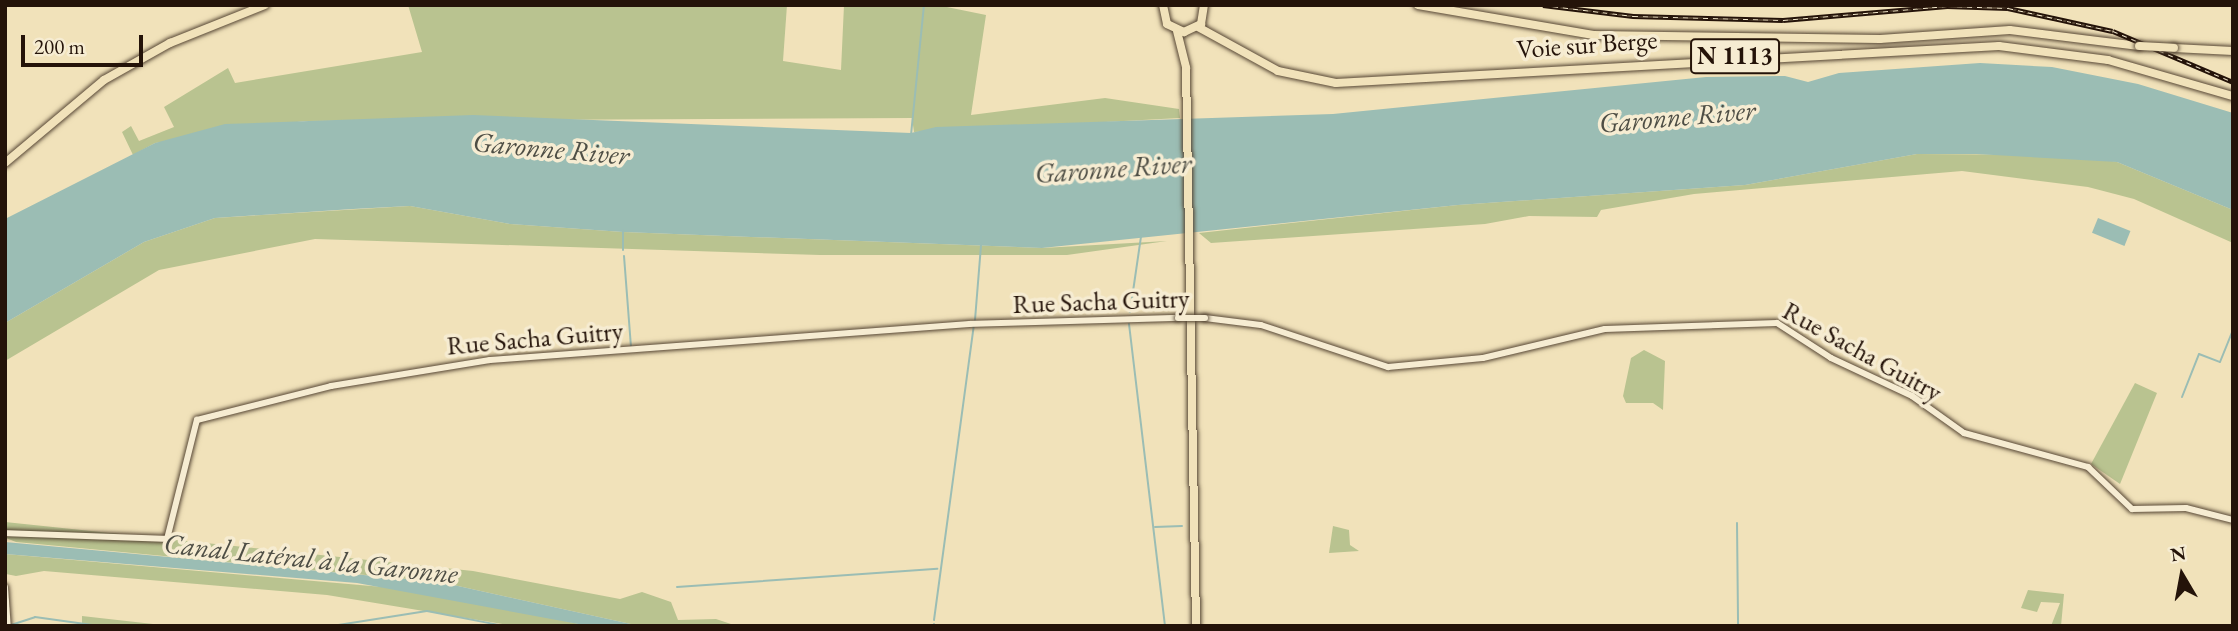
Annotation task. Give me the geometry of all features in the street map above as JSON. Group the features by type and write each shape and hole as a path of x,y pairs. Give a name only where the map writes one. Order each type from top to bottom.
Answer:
{"main road":[{"path":"5,163 104,80 265,5"},
{"path":"1418,5 1593,35 1880,39 2010,30 2139,46 2233,51"},
{"path":"1162,6 1167,24 1177,32 1186,71"},
{"path":"1196,626 1186,71 1194,29 1206,10"},
{"name":"N 1113","path":"1206,10 1239,51"},
{"path":"1177,32 1194,29"},
{"name":"N 1113","path":"1194,29 1239,51"},
{"name":"Voie sur Berge","path":"1239,51 1288,75 1345,83 1999,46 2108,61 2233,96"}],"street":[{"name":"Rue Sacha Guitry","path":"5,533 167,539 197,420 331,386 490,360 970,324 1178,318 1205,318 1261,325 1388,367 1489,357 1605,328 1765,320 1912,396 1964,433 2088,467 2132,509 2186,508 2233,520"},
{"path":"5,587 8,624"}],"green space":[{"path":"408,5 787,5 783,61 841,70 844,5 937,5 986,15 971,115 1105,98 1179,109 1180,118 914,132 912,118 304,121 155,143 133,155 122,132 131,126 139,141 174,127 164,107 228,68 235,83 422,52"},
{"path":"1917,154 2082,155 2117,162 2233,210 2233,243 2134,199 2088,187 1962,171 1694,194 1601,210 1597,217 1529,216 1485,224 1211,243 1199,233 1458,205 1745,185"},
{"path":"410,206 510,224 623,232 1042,248 1167,241 1067,255 820,255 315,239 159,270 5,361 5,323 144,242 215,218"},
{"path":"1644,350 1665,361 1663,410 1653,403 1626,403 1623,396 1631,358"},
{"path":"2135,383 2157,393 2120,484 2091,464"},
{"path":"5,522 473,571 620,599 642,592 671,602 678,620 716,619 737,626 640,626 440,582 16,542 6,538"},
{"path":"1333,526 1349,530 1350,545 1359,551 1329,553"},
{"path":"5,554 417,590 589,626 514,626 327,595 44,571 16,576 6,574"},
{"path":"2028,590 2064,594 2061,626 2051,626 2060,603 2041,602 2037,612 2021,608"},
{"path":"82,616 153,624 158,626 82,626"}],"water":[{"name":"Garonne River","path":"1980,63 2052,67 2138,84 2233,113 2233,210 2117,162 1976,154 1917,154 1745,185 1458,205 1042,248 623,232 510,224 410,206 215,218 144,242 5,323 5,219 155,143 225,124 473,115 911,133 936,127 1333,114 1706,77 1785,76 1808,82 1839,73"},
{"path":"2098,218 2130,231 2124,246 2092,233"},
{"path":"5,542 440,582 640,626 589,626 357,583 5,554"}],"waterway":[{"path":"911,135 924,5"},
{"path":"623,230 623,250"},
{"path":"1130,312 1141,237"},
{"path":"975,320 981,245"},
{"path":"624,256 631,346"},
{"path":"1129,324 1165,626"},
{"path":"934,620 974,326"},
{"path":"2182,397 2199,354 2220,362 2233,330"},
{"path":"1737,523 1738,626"},
{"path":"1155,527 1182,526"},
{"path":"677,587 937,569"},
{"path":"332,626 427,611 504,626"},
{"path":"11,625 35,617 99,626"}],"railway":[{"path":"1543,5 1633,16 1783,20 1947,6 2008,8 2113,31 2233,82"}],"water label":[{"name":"Canal Latéral à la Garonne","path":"311,558"}]}
